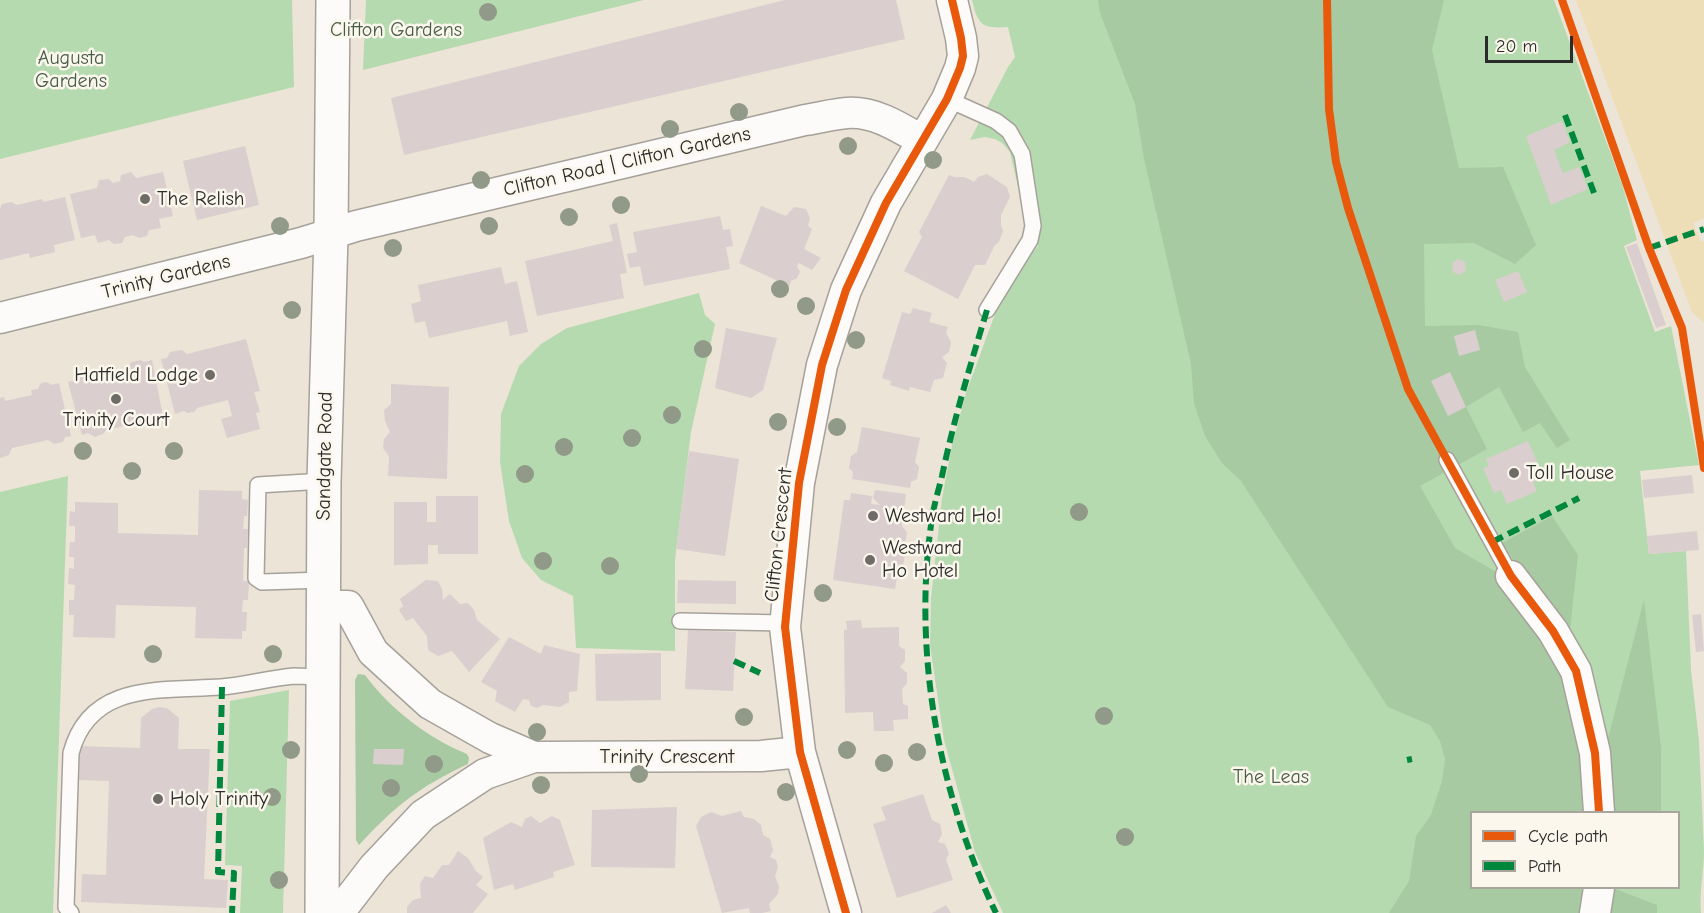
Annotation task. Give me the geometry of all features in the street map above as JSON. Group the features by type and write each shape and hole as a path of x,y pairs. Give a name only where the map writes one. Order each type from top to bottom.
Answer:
{"main road":[{"name":"Sandgate Road","path":"322,913 324,482 331,235 333,0"}],"street":[{"path":"921,140 947,99 963,56 951,0"},
{"name":"Clifton Road | Clifton Gardens","path":"331,235 367,224 848,112 877,117 921,140"},
{"name":"Clifton Crescent","path":"846,913 801,752 785,623 799,483 822,365 846,290 886,203 921,140"},
{"name":"Trinity Gardens","path":"0,318 331,235"},
{"path":"1511,576 1553,631 1576,671 1594,753 1599,811"},
{"name":"Trinity Crescent","path":"324,593 348,606 373,652 430,704 490,738 534,757"},
{"name":"Trinity Crescent","path":"334,913 344,906 374,867 423,815 485,774 534,757 761,756 801,752"},
{"path":"1595,913 1599,889"}],"lane":[{"path":"947,99 996,121 1009,131 1022,154 1033,226 1030,240 987,310"},
{"path":"1447,460 1511,576"},
{"path":"324,482 258,485 256,578 262,582 324,593"},
{"path":"680,621 785,623"},
{"path":"71,913 66,906 72,753 75,738 88,717 107,703 154,690 222,687 295,676 322,678"}],"green space":[{"name":"Augusta Gardens","path":"0,0 292,0 294,87 0,159"},
{"name":"Clifton Gardens","path":"366,0 644,0 363,70"},
{"name":"The Leas","path":"972,0 1554,0 1623,187 1637,240 1624,246 1655,332 1671,326 1699,465 1640,471 1649,554 1686,551 1691,670 1699,741 1704,851 1701,913 1003,913 975,852 944,740 930,645 931,598 942,498 952,446 966,393 999,303 1027,258 1038,246 1023,229 1026,222 1010,152 995,139 985,137 970,140 1015,57 1008,27 987,26 982,24 976,15"},
{"path":"1098,0 1444,0 1432,50 1459,168 1503,167 1536,245 1515,264 1474,243 1424,244 1425,326 1479,325 1518,332 1525,367 1570,440 1557,448 1540,423 1523,432 1499,387 1466,407 1487,449 1420,486 1455,548 1505,577 1570,681 1588,751 1587,811 1470,811 1470,889 1584,889 1583,913 1389,913 1409,881 1416,836 1431,815 1442,781 1445,759 1440,741 1430,725 1388,707 1241,481 1222,463 1205,436 1194,403 1191,364 1144,159 1135,104 1100,13"},
{"path":"699,293 705,315 715,324 691,432 675,560 675,651 576,648 573,596 541,580 522,558 509,521 500,462 501,414 519,366 541,344 567,328"},
{"path":"68,476 53,913 0,913 0,492"},
{"path":"1552,516 1578,555 1569,640 1502,543"},
{"path":"1644,600 1661,747 1661,811 1607,811 1601,765"},
{"path":"358,674 365,675 398,711 424,731 467,754 469,758 468,764 421,789 409,798 384,819 359,845 356,840 355,680"},
{"path":"289,690 283,913 240,913 242,866 225,865 230,701"},
{"path":"1613,889 1657,905 1657,913 1606,913"}],"sand":[{"path":"1576,0 1704,0 1704,218 1693,223 1701,242 1704,241 1704,323 1692,312"}],"building":[{"path":"785,0 896,0 905,39 404,155 391,98"},
{"path":"1562,121 1570,142 1554,150 1563,173 1579,167 1588,189 1551,205 1526,136"},
{"path":"245,146 259,205 197,220 183,161"},
{"path":"131,172 136,178 163,172 173,216 159,219 161,228 149,230 147,236 125,237 122,243 114,244 109,240 98,243 95,235 81,238 70,194 97,188 99,180 109,179 113,183 120,181 121,175"},
{"path":"987,174 1007,187 1010,197 1001,215 1003,231 985,265 975,265 958,299 904,271 922,237 919,232 949,175 965,177 974,182 978,177"},
{"path":"65,197 75,240 54,245 55,252 30,258 29,253 0,260 0,209 2,204 11,202 17,205 42,199 43,202"},
{"path":"761,206 786,216 794,207 806,209 810,218 808,226 812,229 804,249 821,258 812,270 799,263 797,266 800,272 789,286 739,263"},
{"path":"720,216 723,230 730,229 733,246 726,247 730,269 644,286 640,266 630,268 627,254 637,252 633,232"},
{"path":"617,223 627,273 620,274 624,298 537,316 525,261 613,241 609,225"},
{"path":"1637,243 1666,325 1656,328 1626,247"},
{"path":"1457,259 1465,262 1466,270 1460,275 1453,272 1452,264"},
{"path":"501,267 505,284 517,281 528,332 510,336 507,321 429,338 425,321 415,323 411,304 421,301 418,285"},
{"path":"1518,271 1527,292 1504,302 1495,280"},
{"path":"913,308 932,313 929,322 948,327 946,333 951,342 949,352 942,357 947,363 943,378 934,380 930,392 910,387 909,391 890,385 891,381 882,378 902,312 910,314"},
{"path":"726,328 777,338 763,390 751,398 715,388"},
{"path":"1475,330 1480,350 1459,356 1454,336"},
{"name":"Hatfield Lodge","path":"246,339 260,391 254,392 260,412 256,413 260,429 227,438 221,419 232,416 228,400 197,408 194,412 184,411 175,414 161,359 167,358 170,352 182,350 187,354"},
{"name":"Trinity Court","path":"140,360 144,362 152,360 163,416 159,417 156,422 147,424 143,422 106,430 95,437 88,433 82,435 68,382 75,380 78,374 85,372 91,375 96,374 98,380 125,373 124,368 129,367 131,362"},
{"path":"1450,372 1466,407 1448,416 1431,381"},
{"path":"46,382 52,385 59,383 71,436 65,437 63,442 54,444 48,440 12,448 9,455 0,458 0,398 4,397 5,401 32,395 31,390 38,389 40,384"},
{"path":"391,384 449,387 447,479 388,476 389,456 383,448 384,439 390,432 385,421 384,410 391,404"},
{"path":"862,427 920,438 915,462 919,467 917,479 911,482 910,488 852,479 853,472 849,468 851,456 857,452"},
{"name":"Toll House","path":"1528,441 1544,478 1533,482 1537,491 1507,504 1501,490 1494,493 1483,468 1489,466 1486,459"},
{"path":"689,451 739,459 725,556 676,549"},
{"path":"1692,475 1694,493 1644,498 1642,480"},
{"path":"199,490 242,491 242,499 248,500 243,529 248,529 247,548 244,548 243,581 249,581 248,600 243,600 242,612 247,612 246,631 242,631 242,639 195,638 196,607 116,605 115,638 73,637 74,615 69,615 69,600 74,600 75,585 68,584 69,568 74,569 74,557 69,557 70,542 75,542 75,526 69,526 70,511 75,512 75,502 118,503 118,533 198,535"},
{"path":"875,490 906,494 902,526 907,532 905,544 900,549 905,554 903,566 898,571 895,589 833,580 844,500 850,500 851,493 872,496 871,504 880,505 873,498"},
{"path":"436,496 478,496 478,554 438,554 438,545 428,545 428,564 394,565 394,502 427,502 427,522 436,522"},
{"path":"1697,531 1699,550 1649,554 1647,536"},
{"path":"426,580 438,581 442,589 443,600 450,594 460,604 468,603 474,610 477,620 500,639 469,672 452,651 438,656 428,650 427,636 413,618 406,621 399,610 403,606 400,599"},
{"path":"678,580 736,581 736,604 677,603"},
{"path":"1701,614 1704,651 1696,652 1692,615"},
{"path":"861,620 862,628 899,627 899,646 905,650 905,661 900,667 907,673 907,683 902,689 903,704 908,706 908,719 893,720 894,731 874,731 873,712 845,713 844,630 847,630 846,621"},
{"path":"688,630 736,632 733,691 685,689"},
{"path":"509,637 541,654 544,645 580,654 577,691 569,692 569,702 560,707 543,705 537,708 531,706 529,700 523,699 515,712 495,701 497,691 481,682"},
{"path":"661,653 661,700 596,701 595,654"},
{"name":"Holy Trinity","path":"167,708 179,718 178,749 210,749 204,879 228,880 226,908 81,902 82,874 106,875 109,781 79,780 80,746 140,748 141,718 152,709"},
{"path":"374,749 404,749 403,765 373,764"},
{"path":"923,794 932,820 940,824 942,834 938,842 945,844 949,854 946,859 953,880 897,898 873,824 886,820 881,807"},
{"path":"677,807 675,868 591,867 592,810"},
{"path":"741,811 744,817 754,819 761,825 763,835 770,839 773,850 770,857 776,860 778,867 775,876 779,886 778,894 769,904 771,911 750,913 749,908 722,913 696,826 701,817 711,812 722,816"},
{"path":"531,816 540,823 552,816 560,820 575,865 553,872 554,877 515,890 513,884 494,890 483,838 511,822 522,827 525,819"},
{"path":"458,851 468,858 483,877 476,885 488,894 473,913 407,913 407,907 413,900 421,898 420,884 425,876 433,878 442,865 449,865"},
{"path":"946,905 951,913 932,913"}],"marked path":[{"path":"1565,115 1594,193"},
{"path":"1649,248 1704,229"},
{"path":"987,310 957,413 933,512 926,574 926,624 935,724 946,773 959,821 996,913"},
{"path":"1492,542 1579,498"},
{"path":"734,661 760,673"},
{"path":"222,687 218,872 234,873 232,913"},
{"path":"1407,760 1412,759"}],"cycle path":[{"path":"846,913 800,752 785,627 799,483 822,365 846,290 886,203 947,99 960,68 963,56 961,38 952,0"},
{"path":"1327,0 1329,109 1336,162 1348,208 1408,389 1511,576 1553,631 1576,671 1595,753 1599,811"},
{"path":"1562,0 1649,248 1682,328 1704,468"}],"place":[{"name":"The Relish","path":"145,199"},
{"name":"Hatfield Lodge","path":"210,375"},
{"name":"Trinity Court","path":"116,399"},
{"name":"Toll House","path":"1514,473"},
{"name":"Westward Ho!","path":"873,516"},
{"name":"Westward Ho Hotel","path":"870,560"},
{"name":"Holy Trinity","path":"158,799"}]}
